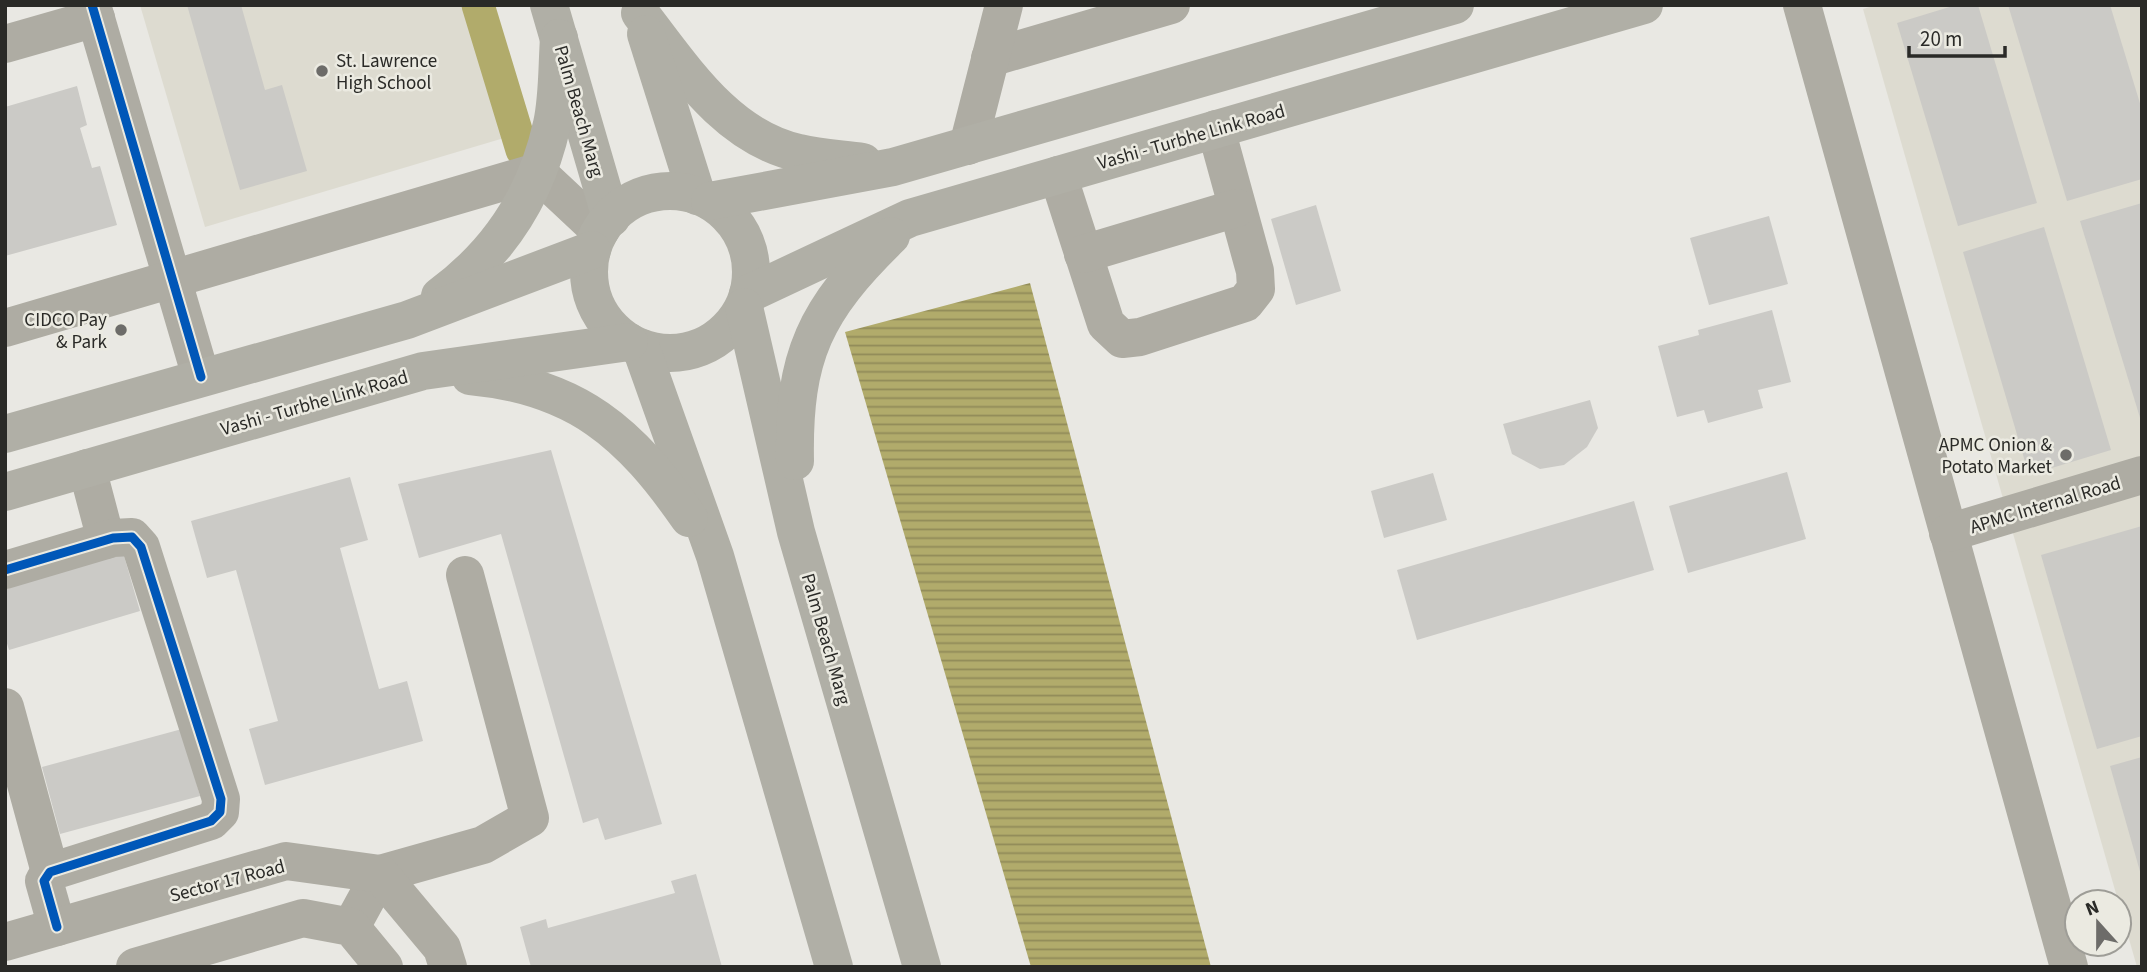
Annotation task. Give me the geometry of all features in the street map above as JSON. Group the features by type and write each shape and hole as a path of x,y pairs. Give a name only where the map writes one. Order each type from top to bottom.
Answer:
{"main road":[{"path":"5,434 407,320 601,233 626,205 653,194 667,191 703,198 893,167 1455,5"},
{"name":"Vashi - Turbhe Link Road","path":"746,301 909,218 1644,5"},
{"path":"638,9 690,78 737,126 796,153 893,167"},
{"path":"601,233 589,276 595,303 609,325 635,345 667,353 706,345 728,329 746,301 751,268 746,241 731,218 703,198 638,9"},
{"path":"407,320 471,273 513,225 537,172 553,123 554,22"},
{"name":"Palm Beach Marg","path":"554,22 601,233"},
{"path":"796,532 794,410 803,359 827,309 860,266 909,218"},
{"name":"Palm Beach Marg","path":"746,301 796,532 922,967"},
{"path":"635,345 715,556 834,967"},
{"name":"Vashi - Turbhe Link Road","path":"5,492 423,371 635,345"},
{"path":"423,371 491,378 538,389 585,408 621,437 662,480 715,556"}],"street":[{"path":"968,146 1004,5"},
{"path":"990,58 1171,5"},
{"path":"1802,5 2068,967"},
{"path":"5,44 94,12 201,377"},
{"path":"1058,175 1106,324 1122,339 1140,337 1245,303 1256,289 1255,271 1216,129"},
{"path":"5,328 537,172 601,233"},
{"path":"1083,254 1237,208"},
{"path":"87,468 106,540"},
{"name":"APMC Internal Road","path":"1948,533 2142,475"},
{"path":"5,570 106,540 132,537 141,547 221,799 219,811 211,821 50,872 44,881 57,927"},
{"path":"351,927 380,873 483,845 530,818 465,575"},
{"path":"5,707 50,872"},
{"name":"Sector 17 Road","path":"8,933 57,927 286,861 380,873"},
{"path":"380,873 442,948 447,967"},
{"path":"135,967 303,918 351,927 384,967"}],"shaded area":[{"name":"St. Lawrence High School","path":"140,5 465,5 504,138 205,227"},
{"name":"APMC Onion & Potato Market","path":"1876,5 2142,5 2142,967 2137,967 2133,953 2133,888 2114,888 1863,9"},
{"path":"1030,283 1211,967 1031,967 845,332"}],"building":[{"path":"187,5 241,5 265,90 282,85 307,171 240,190"},
{"path":"1956,5 1978,5 2037,203 1958,226 1897,23"},
{"path":"2008,5 2110,5 2142,110 2142,179 2067,201"},
{"path":"77,86 87,125 80,128 92,168 100,166 117,225 5,256 5,107"},
{"path":"2142,203 2142,421 2141,421 2080,221"},
{"path":"1316,205 1341,291 1296,305 1271,219"},
{"path":"1769,216 1788,284 1709,305 1690,238"},
{"path":"2044,227 2111,450 2029,475 1963,252"},
{"path":"1772,310 1791,382 1758,390 1763,408 1708,423 1704,410 1677,417 1658,346 1699,335 1698,330"},
{"path":"1590,400 1598,428 1587,447 1564,465 1540,469 1512,454 1503,424"},
{"path":"551,450 662,824 605,840 598,818 583,823 501,534 419,558 398,484"},
{"path":"1787,472 1806,539 1688,573 1669,506"},
{"path":"1433,473 1447,520 1384,538 1371,491"},
{"path":"350,477 368,540 340,548 379,689 407,681 423,741 265,785 249,729 278,721 236,570 207,578 191,521"},
{"path":"1634,501 1654,570 1417,640 1397,570"},
{"path":"2142,526 2142,736 2097,749 2041,555"},
{"path":"122,549 140,611 9,650 5,637 5,583"},
{"path":"182,729 200,796 60,834 42,767"},
{"path":"2142,757 2142,875 2141,875 2110,766"},
{"path":"696,874 722,967 531,967 520,927 546,919 548,928 675,893 671,881"}],"waterway":[{"path":"478,5 522,150"}],"cycle path":[{"path":"92,5 201,377"},
{"path":"5,570 113,538 132,537 141,547 221,799 220,812 211,821 50,872 44,881 57,927"}],"place":[{"name":"St. Lawrence High School","path":"322,71"},
{"name":"CIDCO Pay & Park","path":"121,330"},
{"name":"APMC Onion & Potato Market","path":"2066,455"}]}
